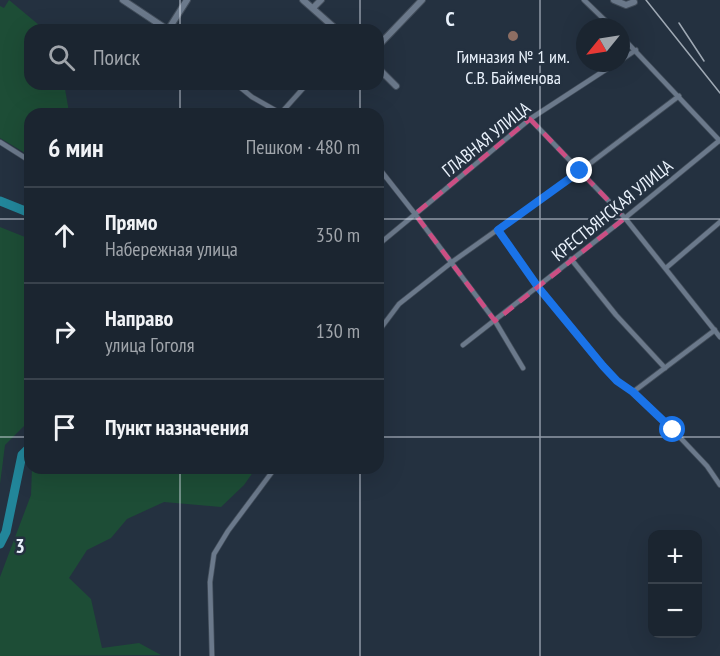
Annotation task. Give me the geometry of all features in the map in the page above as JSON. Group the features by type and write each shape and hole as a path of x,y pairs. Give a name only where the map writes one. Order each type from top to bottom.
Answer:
{"street":[{"path":"123,0 159,24"},
{"path":"172,24 187,0"},
{"path":"303,0 330,24"},
{"path":"313,8 321,0"},
{"path":"384,40 422,0"},
{"path":"584,0 603,18"},
{"path":"615,0 626,5 634,2"},
{"path":"630,44 720,140"},
{"path":"630,54 636,50"},
{"name":"ГЛАВНАЯ УЛИЦА","path":"384,240 530,119 602,72"},
{"path":"384,75 396,86"},
{"path":"243,90 271,108"},
{"path":"287,108 302,90"},
{"path":"384,324 399,304 452,262 680,96"},
{"path":"530,119 625,218 720,337"},
{"name":"КРЕСТЬЯНСКАЯ УЛИЦА","path":"463,345 720,140"},
{"path":"0,142 24,157"},
{"path":"384,175 495,321 523,368"},
{"path":"666,268 720,222"},
{"path":"498,230 538,287 603,366 673,430 707,466 720,485"},
{"path":"572,259 616,315 665,368"},
{"path":"633,392 715,330"},
{"path":"212,656 210,582 214,554 228,531 271,474"}],"highlighted area":[{"path":"530,119 625,218 495,321 415,214"}],"green space":[{"path":"9,0 38,24 24,24 24,90 65,90 68,108 24,108 24,152 0,138 0,6 4,8"},
{"path":"0,227 24,237 24,426 5,445 0,484"},
{"path":"32,474 252,474 244,485 221,507 164,502 127,519 111,538 87,550 69,578 91,599 102,648 139,643 161,655 0,656 0,577 31,495"}],"waterway":[{"path":"0,201 24,211"},
{"path":"0,544 6,532 24,453"}],"railway":[{"path":"646,0 720,93"},
{"path":"679,23 704,61"}],"place":[{"name":"Гимназия № 1 им. С.В. Байменова","path":"513,36"}],"route":[{"path":"580,171 498,230 538,287 603,366 673,430"}]}
